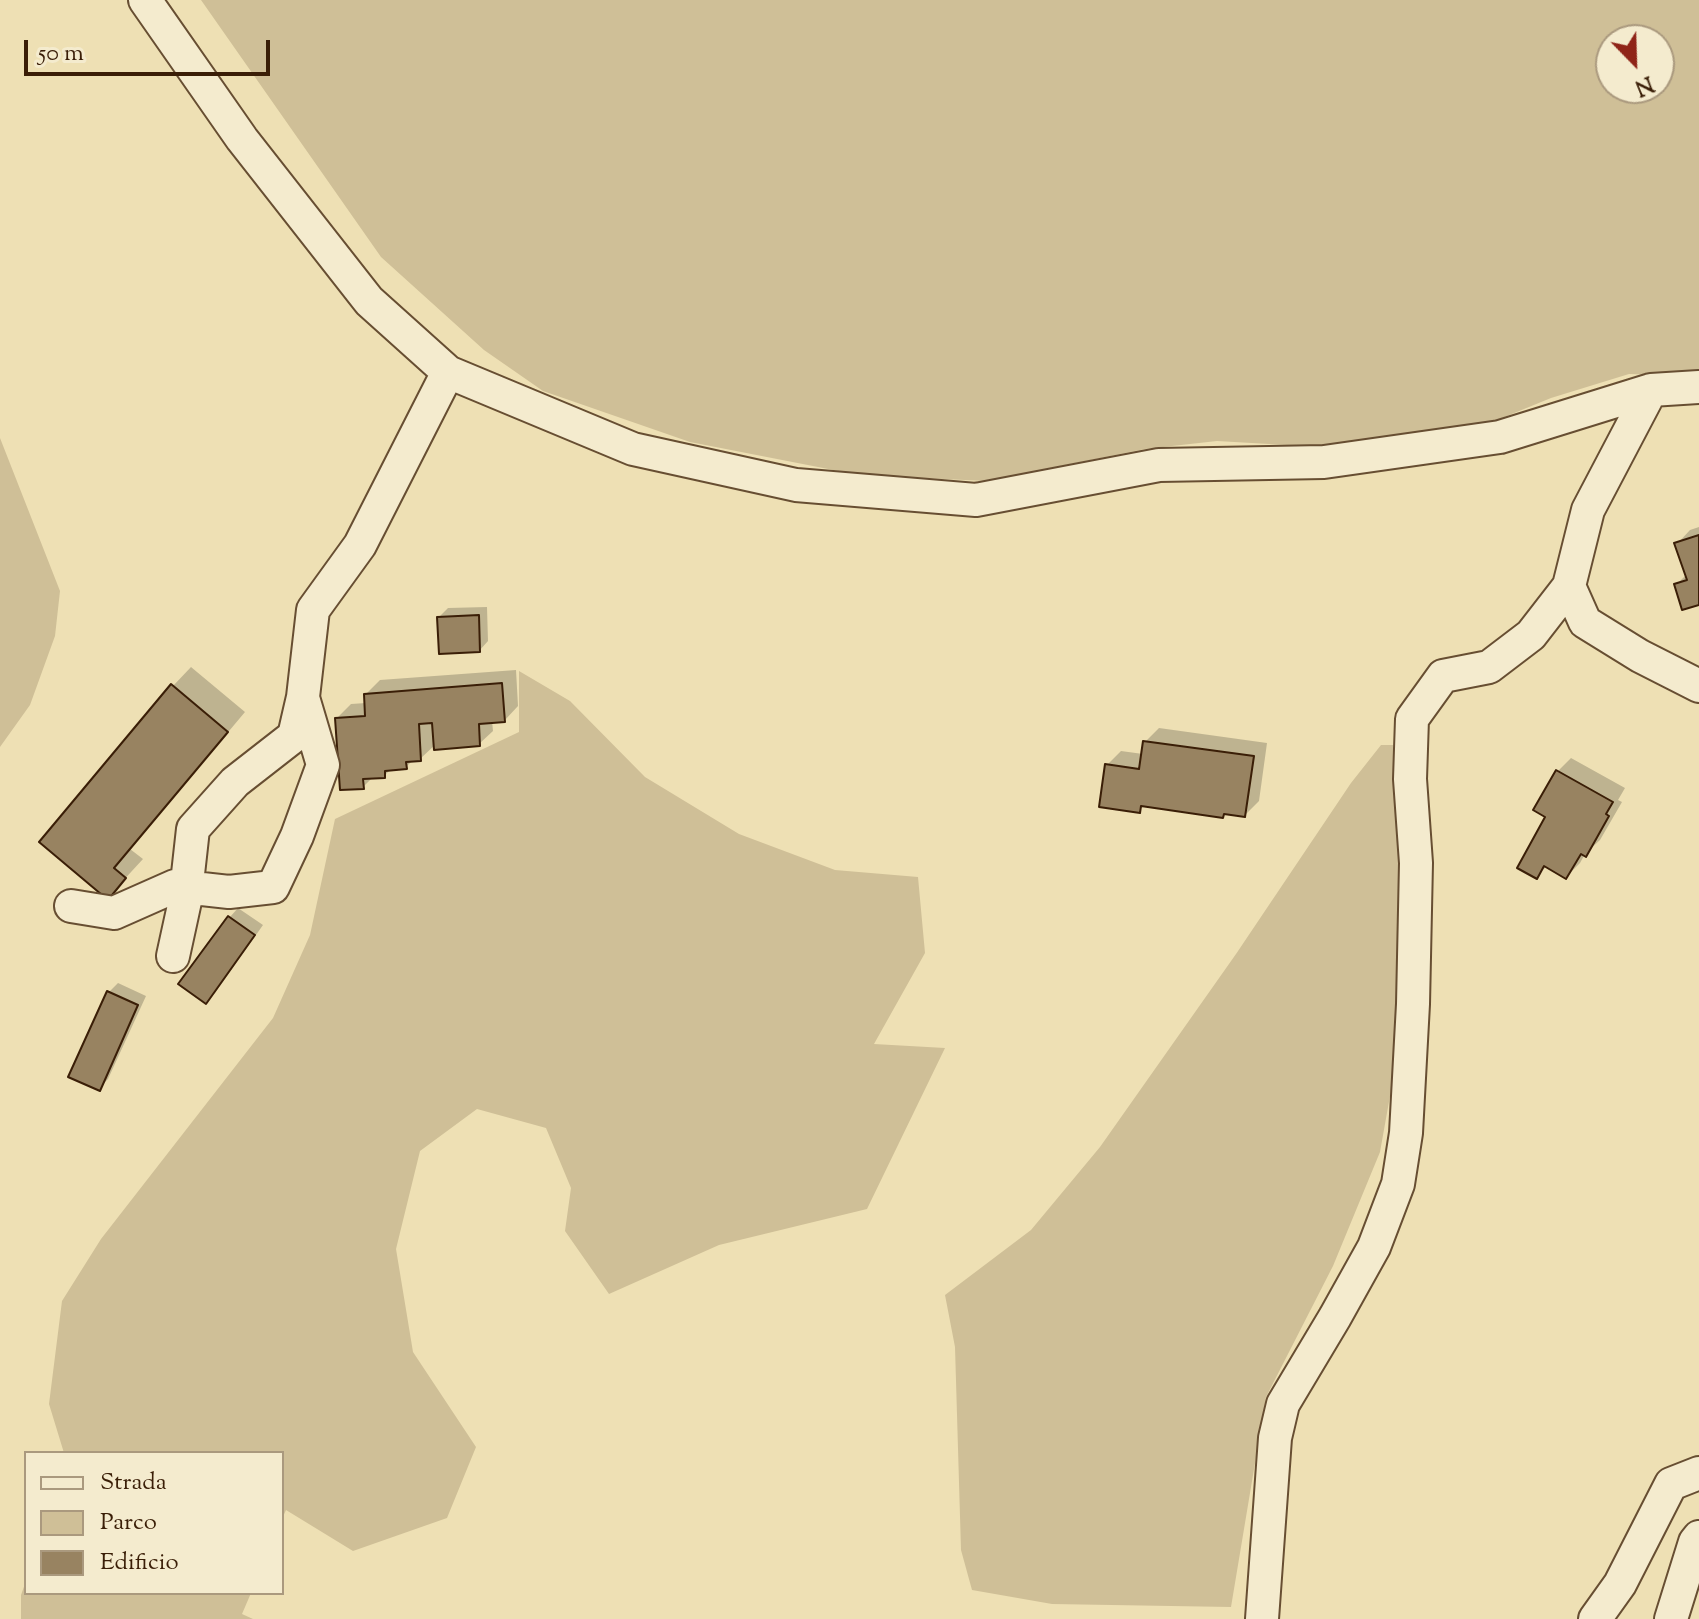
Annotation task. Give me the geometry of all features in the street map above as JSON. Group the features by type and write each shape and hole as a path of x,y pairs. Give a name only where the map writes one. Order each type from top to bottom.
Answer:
{"street":[{"path":"145,0 242,139 369,301 448,372 633,449 796,485 976,500 1159,465 1324,462 1500,437 1651,390 1699,387"},
{"path":"173,956 185,901 193,829 235,782 294,736 303,697 313,610 360,545 448,372"},
{"path":"1262,1619 1275,1438 1283,1404 1374,1247 1398,1184 1406,1133 1413,1004 1416,863 1410,779 1412,719 1443,676 1489,667 1531,635 1569,586 1588,510 1651,390"},
{"path":"1569,586 1585,622 1640,656 1699,686"},
{"path":"71,906 114,913 175,886 229,892 273,887 297,836 323,765 303,697"},
{"path":"1595,1619 1620,1584 1671,1484 1699,1473"},
{"path":"1671,1619 1699,1537"}],"green space":[{"path":"201,0 1699,0 1699,376 1629,374 1551,398 1475,429 1339,448 1217,441 1145,449 986,481 859,475 690,442 543,391 484,350 381,257"},
{"path":"0,438 60,591 55,636 30,705 0,747"},
{"path":"519,671 570,701 645,777 739,834 835,870 918,877 925,953 874,1044 945,1048 867,1209 719,1245 609,1294 565,1231 571,1188 546,1128 477,1109 420,1151 396,1249 413,1352 476,1447 447,1518 353,1551 286,1510 284,1514 284,1451 63,1451 49,1404 62,1301 101,1239 273,1018 310,935 335,819 519,732"},
{"path":"1381,745 1393,745 1415,893 1395,1068 1380,1152 1333,1266 1266,1397 1231,1607 1052,1604 972,1590 961,1550 955,1347 945,1295 1031,1230 1100,1147 1351,783"},
{"path":"24,1587 24,1595 250,1595 242,1614 253,1619 21,1619"}],"building":[{"path":"1699,535 1699,605 1682,610 1674,584 1687,580 1674,543"},
{"path":"479,615 480,652 439,654 437,617"},
{"path":"502,683 505,722 479,724 480,746 434,750 432,723 419,724 421,761 406,762 407,769 385,771 385,778 363,779 364,789 340,790 335,718 365,716 364,694"},
{"path":"171,684 228,732 114,868 126,878 108,900 39,842"},
{"path":"1143,741 1254,756 1245,817 1224,814 1223,818 1141,806 1140,813 1099,807 1105,764 1139,769"},
{"path":"1556,770 1613,802 1606,814 1609,816 1586,857 1581,854 1566,879 1544,866 1537,879 1517,868 1545,817 1533,810"},
{"path":"228,916 255,935 206,1004 178,984"},
{"path":"107,991 138,1005 100,1091 68,1077"}]}
